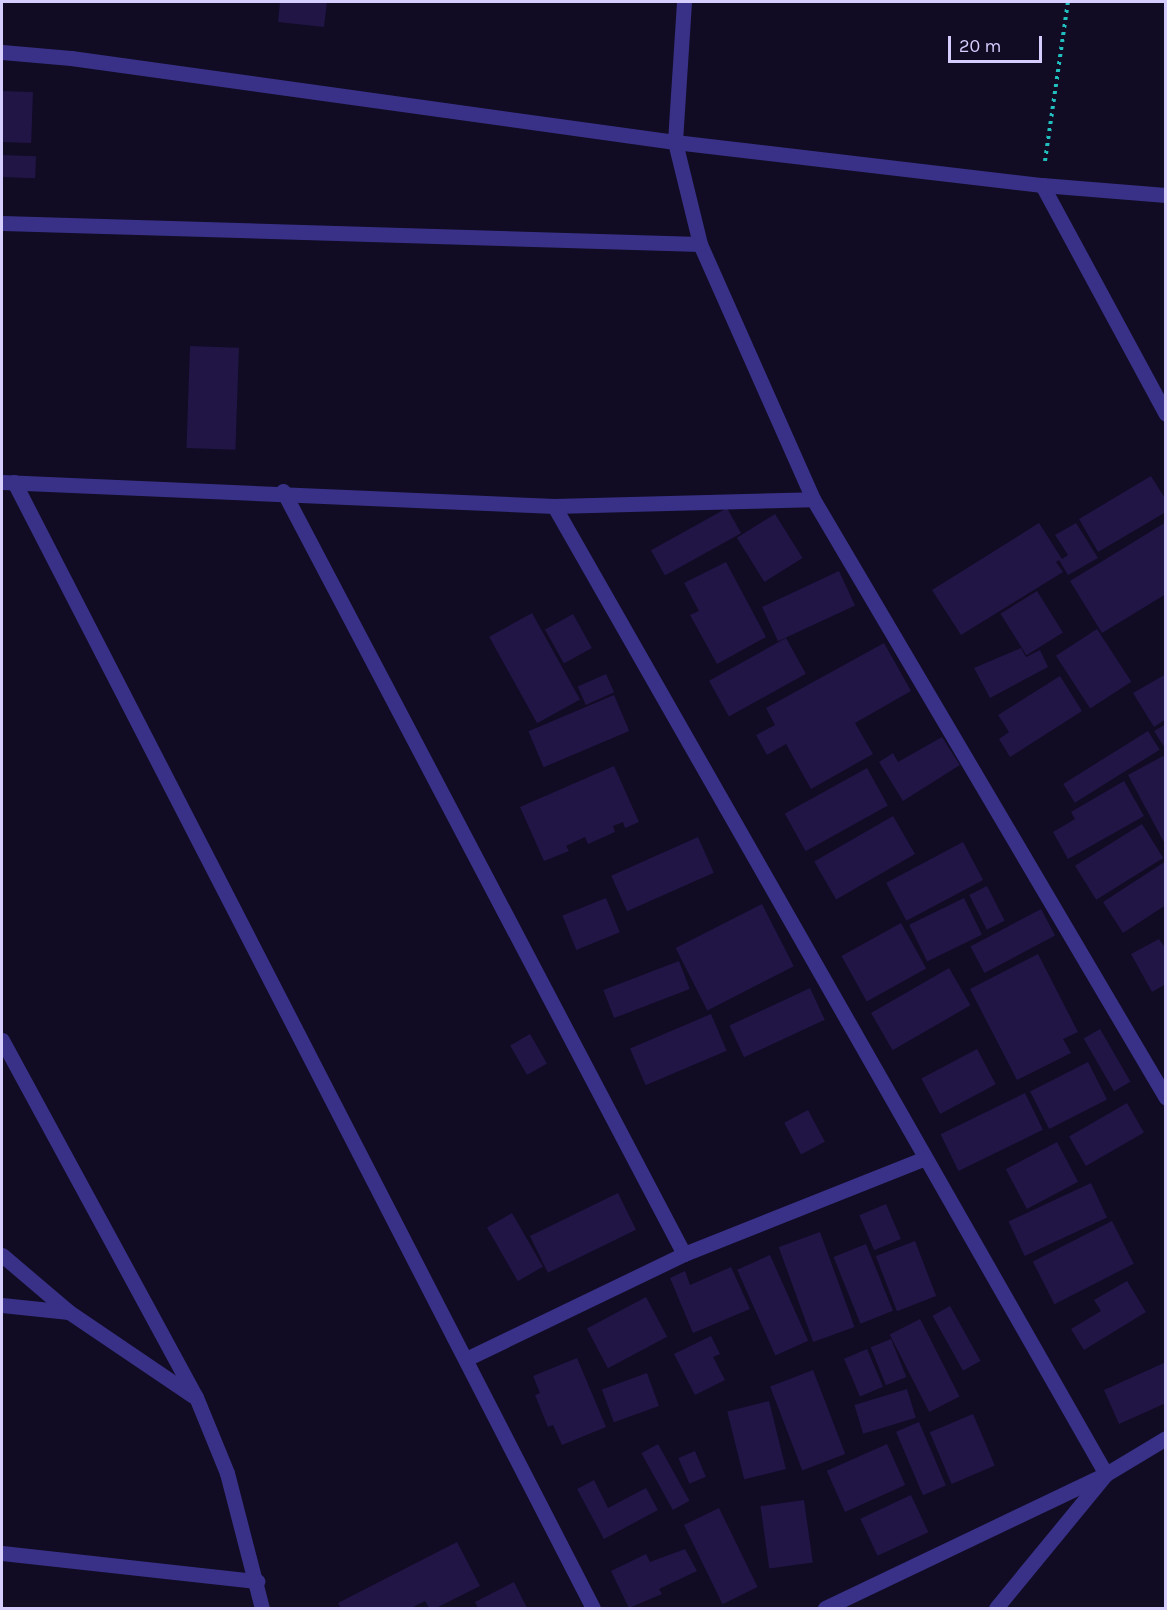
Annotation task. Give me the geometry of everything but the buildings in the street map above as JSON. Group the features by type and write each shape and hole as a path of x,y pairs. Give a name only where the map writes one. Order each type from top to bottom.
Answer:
{"street":[{"path":"684,2 675,142 700,244 813,499 1166,1098"},
{"path":"2,52 71,58 675,142 1042,185 1166,195"},
{"path":"1042,185 1166,414"},
{"path":"2,223 700,244"},
{"path":"593,1608 466,1359 8,482 283,491 554,506 813,499"},
{"path":"283,491 684,1254"},
{"path":"554,506 1106,1474"},
{"path":"2,1040 196,1397 227,1473 257,1581 262,1608"},
{"path":"466,1359 684,1254 925,1158"},
{"path":"2,1255 69,1312 196,1397"},
{"path":"2,1305 69,1312"},
{"path":"825,1608 1106,1474 1166,1438"},
{"path":"996,1608 1106,1474"},
{"path":"2,1553 257,1581"}],"path":[{"path":"1042,185 1068,2"}]}
